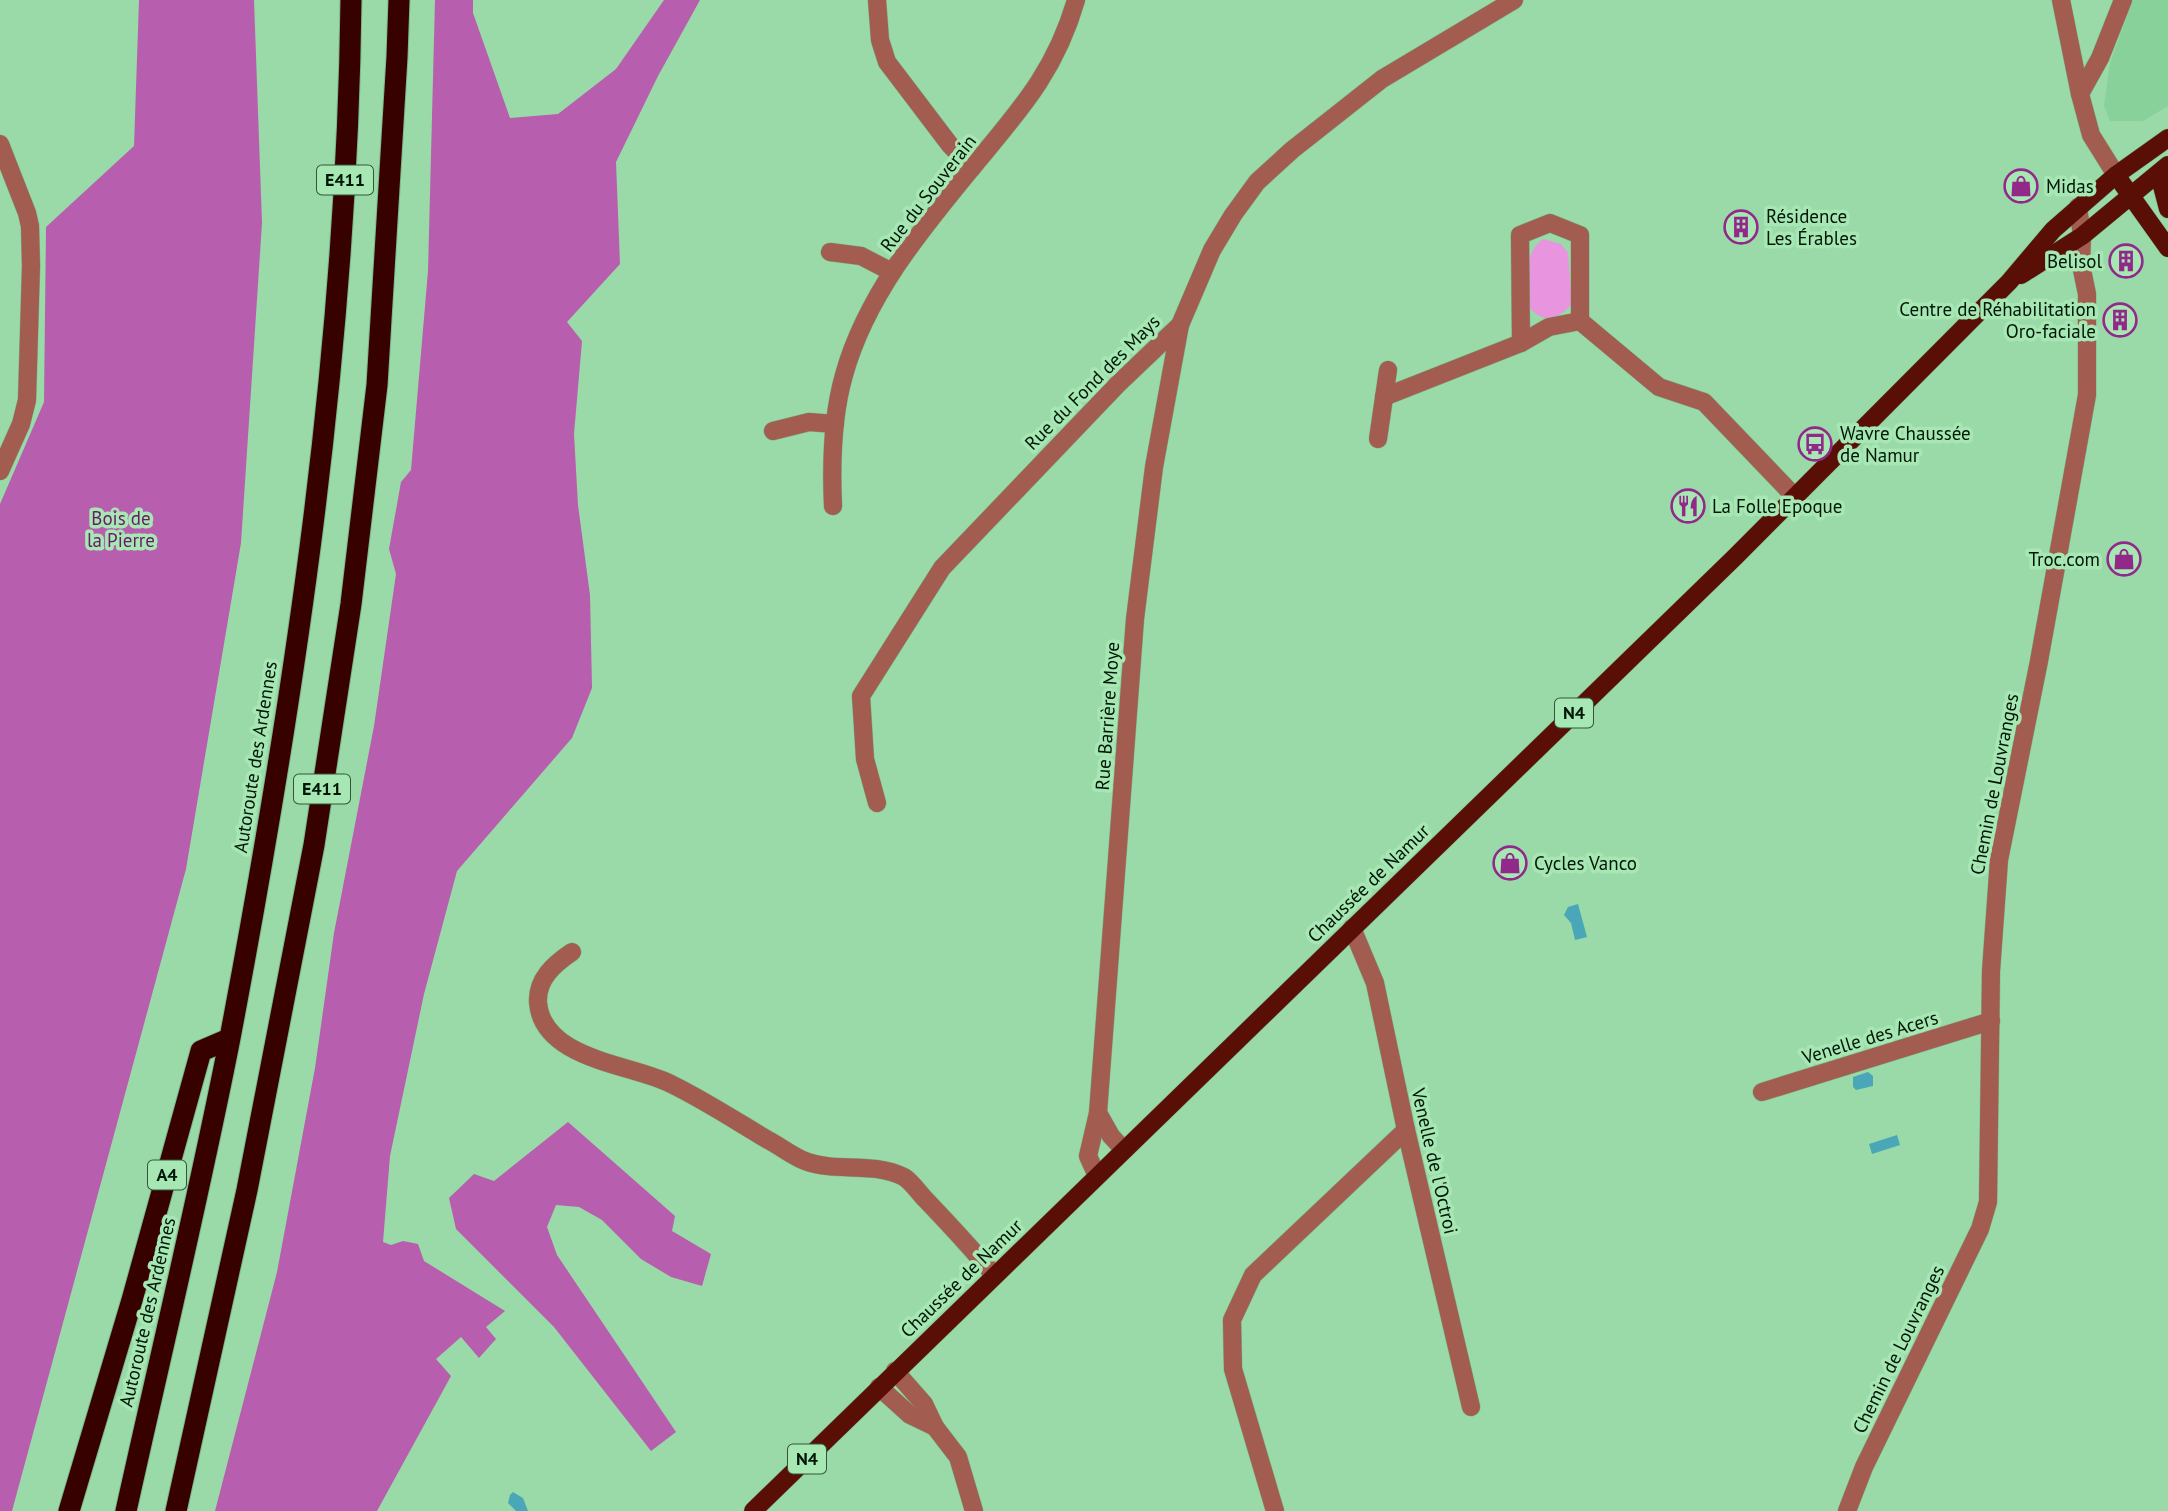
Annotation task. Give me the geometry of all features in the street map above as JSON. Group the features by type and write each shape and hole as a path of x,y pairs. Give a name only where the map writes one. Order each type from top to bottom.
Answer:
{"highway":[{"name":"Autoroute des Ardennes","path":"126,1511 200,1182 229,1039 285,724 302,608 341,250 350,78 351,0"},
{"name":"E411","path":"177,1511 247,1190 314,845 351,604 377,385 397,57 398,0"},
{"name":"A4","path":"69,1511 132,1300 201,1051 229,1039"}],"main road":[{"name":"N4","path":"2116,175 2168,138"},
{"name":"N4","path":"2130,197 2168,165"},
{"path":"2168,165 2162,186 2168,209"},
{"path":"2116,175 2168,248"},
{"name":"Chaussée de Namur","path":"753,1511 1795,497 2009,282 2053,230 2116,175"},
{"name":"Chaussée de Namur","path":"2009,282 2082,236 2130,197"}],"street":[{"path":"877,0 880,40 887,62 950,145 972,168"},
{"name":"Rue du Souverain","path":"833,506 835,425 843,378 855,341 892,272 916,238 991,147 1044,76 1060,48 1076,0"},
{"name":"Rue du Fond des Mays","path":"877,803 865,759 861,696 942,568 1029,474 1180,325 1212,250 1257,182 1292,150 1382,79 1514,0"},
{"path":"2062,0 2080,94 2091,135 2116,175"},
{"path":"2080,94 2100,58 2123,0"},
{"path":"0,144 7,189 27,213 30,226 28,386 24,415 0,471"},
{"name":"Chemin de Louvranges","path":"1847,1511 1864,1467 1980,1229 1988,1202 1991,971 1998,860 2039,661 2087,395 2087,294 2081,265 2082,236 2078,207"},
{"path":"1521,343 1520,235 1550,223 1580,235 1580,321 1658,387 1704,402 1795,497"},
{"path":"830,252 862,256 892,272"},
{"path":"1384,397 1521,343 1549,327 1580,321"},
{"name":"Rue Barrière Moye","path":"1097,1176 1088,1156 1098,1113 1135,619 1154,467 1180,325"},
{"path":"1378,439 1388,370"},
{"path":"773,431 809,422 835,425"},
{"name":"Venelle de l'Octroi","path":"1352,928 1375,983 1406,1130 1471,1407"},
{"path":"572,952 550,969 542,980 538,994 542,1017 550,1030 568,1046 597,1061 613,1063 670,1083 805,1161 838,1168 873,1167 905,1178 994,1275"},
{"name":"Venelle des Acers","path":"1762,1092 1990,1021"},
{"path":"1098,1113 1111,1136 1124,1150"},
{"path":"1275,1511 1233,1369 1232,1320 1253,1275 1406,1130"},
{"path":"895,1371 924,1404 935,1427 958,1457 974,1511"},
{"path":"878,1387 910,1415 935,1427"}],"shaded area":[{"path":"2133,0 2168,0 2168,106 2143,121 2110,121 2104,106 2110,63"},
{"path":"1543,239 1561,244 1568,253 1572,304 1561,314 1550,318 1538,316 1528,305 1529,260 1536,245"}],"green space":[{"name":"Bois de la Pierre","path":"139,0 254,0 262,223 241,543 186,869 12,1511 0,1511 0,504 44,402 46,227 134,146"},
{"path":"435,0 473,0 473,13 510,118 558,114 616,69 664,0 700,0 658,76 616,162 620,264 567,322 582,341 574,434 578,505 590,595 592,688 572,738 457,871 424,994 390,1156 383,1242 391,1245 403,1241 418,1244 424,1261 505,1311 486,1327 496,1339 479,1358 461,1337 436,1359 451,1376 377,1511 215,1511 277,1272 315,1068 334,933 374,726 396,574 389,549 401,482 411,470 428,271"},
{"path":"568,1122 675,1216 672,1231 711,1254 702,1286 671,1277 641,1259 602,1220 579,1207 556,1205 547,1227 557,1255 676,1432 651,1451 554,1327 456,1229 449,1198 474,1174 494,1181"}],"water":[{"path":"1578,904 1587,937 1575,940 1571,923 1564,915 1568,907"},
{"path":"1868,1072 1873,1076 1873,1086 1856,1090 1853,1087 1853,1077"},
{"path":"1897,1135 1900,1145 1872,1154 1869,1144"},
{"path":"513,1492 523,1498 528,1511 516,1511 508,1503"}],"place":[{"name":"Midas","path":"2021,186"},
{"name":"Résidence Les Érables","path":"1741,227"},
{"name":"Belisol","path":"2126,261"},
{"name":"Centre de Réhabilitation Oro-faciale","path":"2120,320"},
{"name":"Wavre Chaussée de Namur","path":"1815,444"},
{"name":"La Folle Epoque","path":"1688,506"},
{"name":"Troc.com","path":"2124,559"},
{"name":"Cycles Vanco","path":"1510,863"}]}
